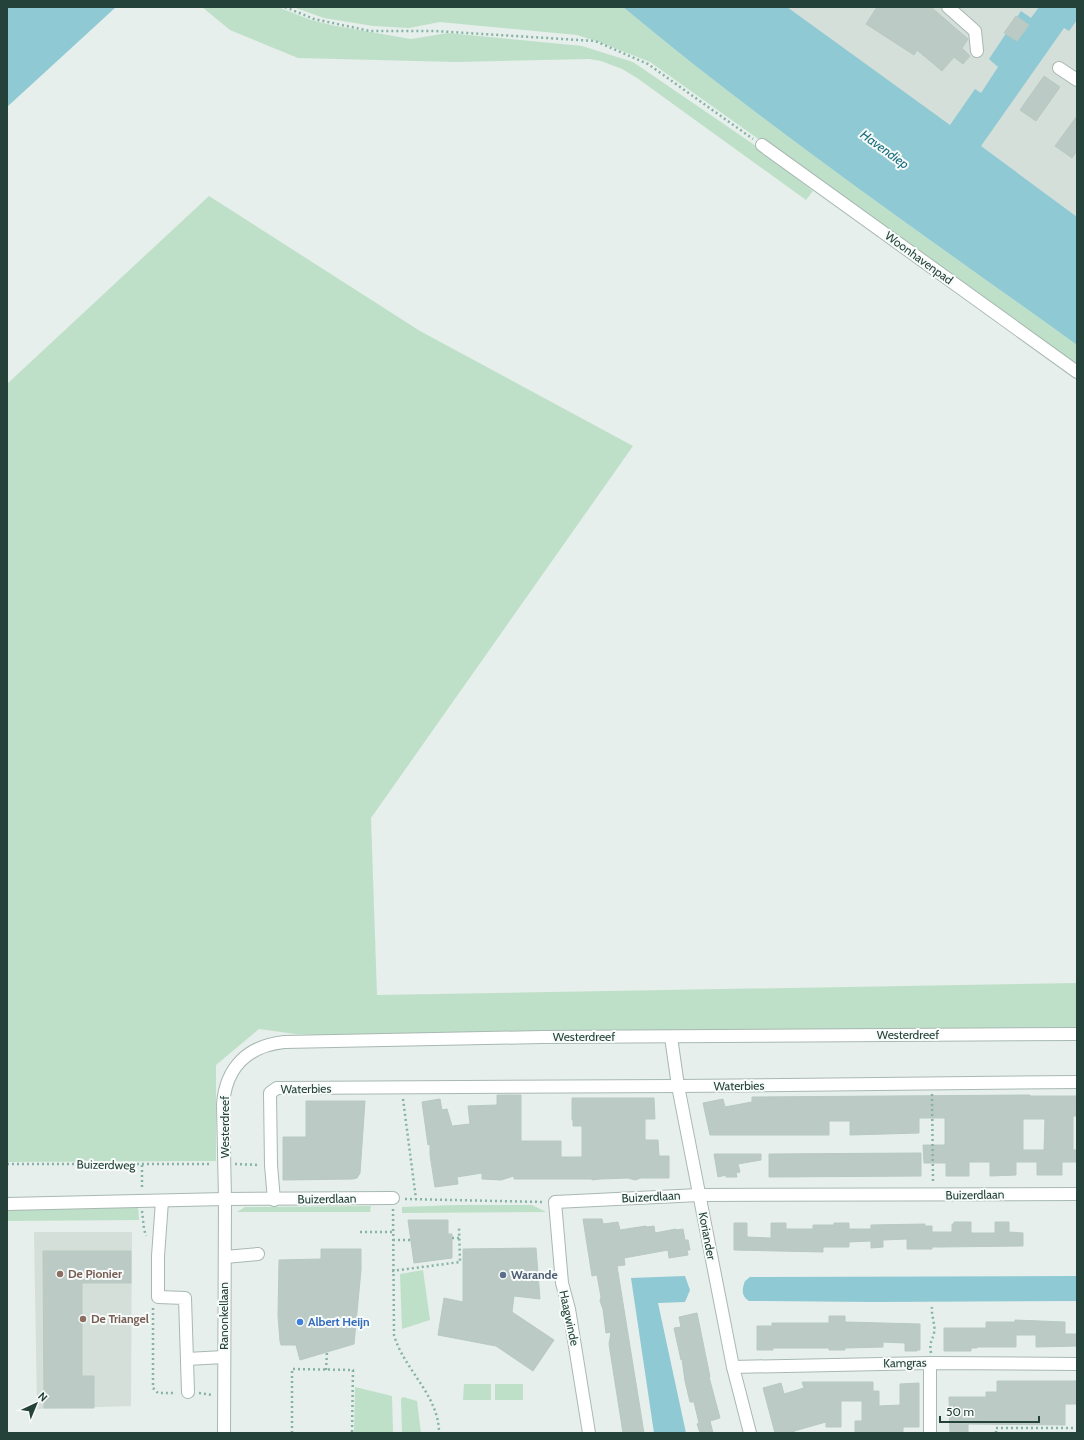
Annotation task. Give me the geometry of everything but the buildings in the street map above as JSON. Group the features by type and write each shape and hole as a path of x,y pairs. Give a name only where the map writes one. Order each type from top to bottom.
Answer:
{"street":[{"path":"948,7 975,31 977,51"},
{"path":"1059,68 1077,80"},
{"name":"Woonhavenpad","path":"762,145 1077,372"},
{"name":"Westerdreef","path":"225,1200 224,1092 229,1078 236,1066 254,1050 264,1045 284,1042 542,1037 1077,1034"},
{"name":"Koriander","path":"671,1037 678,1086 733,1367 750,1433"},
{"name":"Waterbies","path":"274,1200 271,1165 270,1093 277,1088 1077,1082"},
{"name":"Buizerdlaan","path":"554,1202 699,1195 1077,1194"},
{"name":"Buizerdlaan","path":"225,1200 393,1198"},
{"path":"7,1204 225,1200"},
{"name":"Ranonkellaan","path":"224,1433 225,1200"},
{"path":"162,1201 158,1256 158,1297 185,1298 188,1392"},
{"name":"Haagwinde","path":"554,1202 562,1283 569,1309 589,1433"},
{"path":"225,1257 258,1254"},
{"path":"187,1359 224,1357"},
{"path":"930,1433 931,1363"},
{"name":"Kamgras","path":"733,1367 931,1363 1077,1364"}],"path":[{"path":"285,7 314,19 370,31 435,30 595,41 648,64 762,145"},
{"path":"932,1084 933,1195"},
{"path":"402,1088 416,1199"},
{"name":"Buizerdweg","path":"7,1164 205,1164"},
{"path":"439,1433 437,1412 428,1394 397,1346 394,1335 392,1271 393,1198 554,1202"},
{"path":"392,1271 460,1262 459,1228"},
{"path":"360,1232 393,1232"},
{"path":"452,1238 459,1238"},
{"path":"393,1240 411,1240"},
{"path":"931,1363 930,1346 935,1333 931,1313 932,1307"},
{"path":"326,1370 327,1352"},
{"path":"292,1433 292,1369 353,1370 352,1433"},
{"path":"996,1433 996,1428 1077,1428"}],"shaded area":[{"path":"777,7 1077,7 1077,226"},
{"name":"De Triangel","path":"34,1232 132,1232 131,1406 37,1409"}],"green space":[{"path":"202,7 278,7 311,20 336,26 411,39 448,33 582,46 633,62 756,146 813,191 806,200 637,78 622,69 601,61 589,59 456,62 298,58 230,30"},
{"path":"293,7 623,7 678,52 790,138 904,222 1077,345 1077,365 650,62 577,35 440,22 409,28 373,26 324,18"},
{"path":"209,196 420,331 633,446 371,818 377,995 1077,983 1077,1027 326,1035 295,1034 259,1029 216,1065 216,1161 7,1162 7,384"},
{"path":"532,1205 546,1212 402,1213 402,1207"},
{"path":"371,1206 370,1212 237,1212 245,1207"},
{"path":"7,1207 138,1207 139,1220 7,1221"},
{"path":"423,1270 430,1320 402,1329 400,1274"},
{"path":"464,1384 491,1384 491,1400 463,1400"},
{"path":"495,1384 523,1384 523,1400 495,1400"},
{"path":"355,1387 392,1396 393,1433 354,1433"},
{"path":"403,1397 417,1401 421,1433 402,1433 401,1399"}],"water":[{"path":"7,7 116,7 7,107"},
{"name":"Havendiep","path":"623,7 787,7 950,125 975,89 981,93 998,67 989,59 1021,11 1031,18 1039,7 1077,7 1077,20 1069,31 1064,28 981,146 1077,217 1077,345 904,222 790,138 678,52"},
{"path":"685,1276 690,1290 685,1302 658,1303 686,1433 654,1433 631,1278"},
{"path":"1077,1276 1077,1301 749,1301 743,1295 745,1281 750,1277"}],"place":[{"name":"De Pionier","path":"60,1274"},
{"name":"Warande","path":"503,1275"},
{"name":"De Triangel","path":"83,1319"},
{"name":"Albert Heijn","path":"300,1322"}]}
